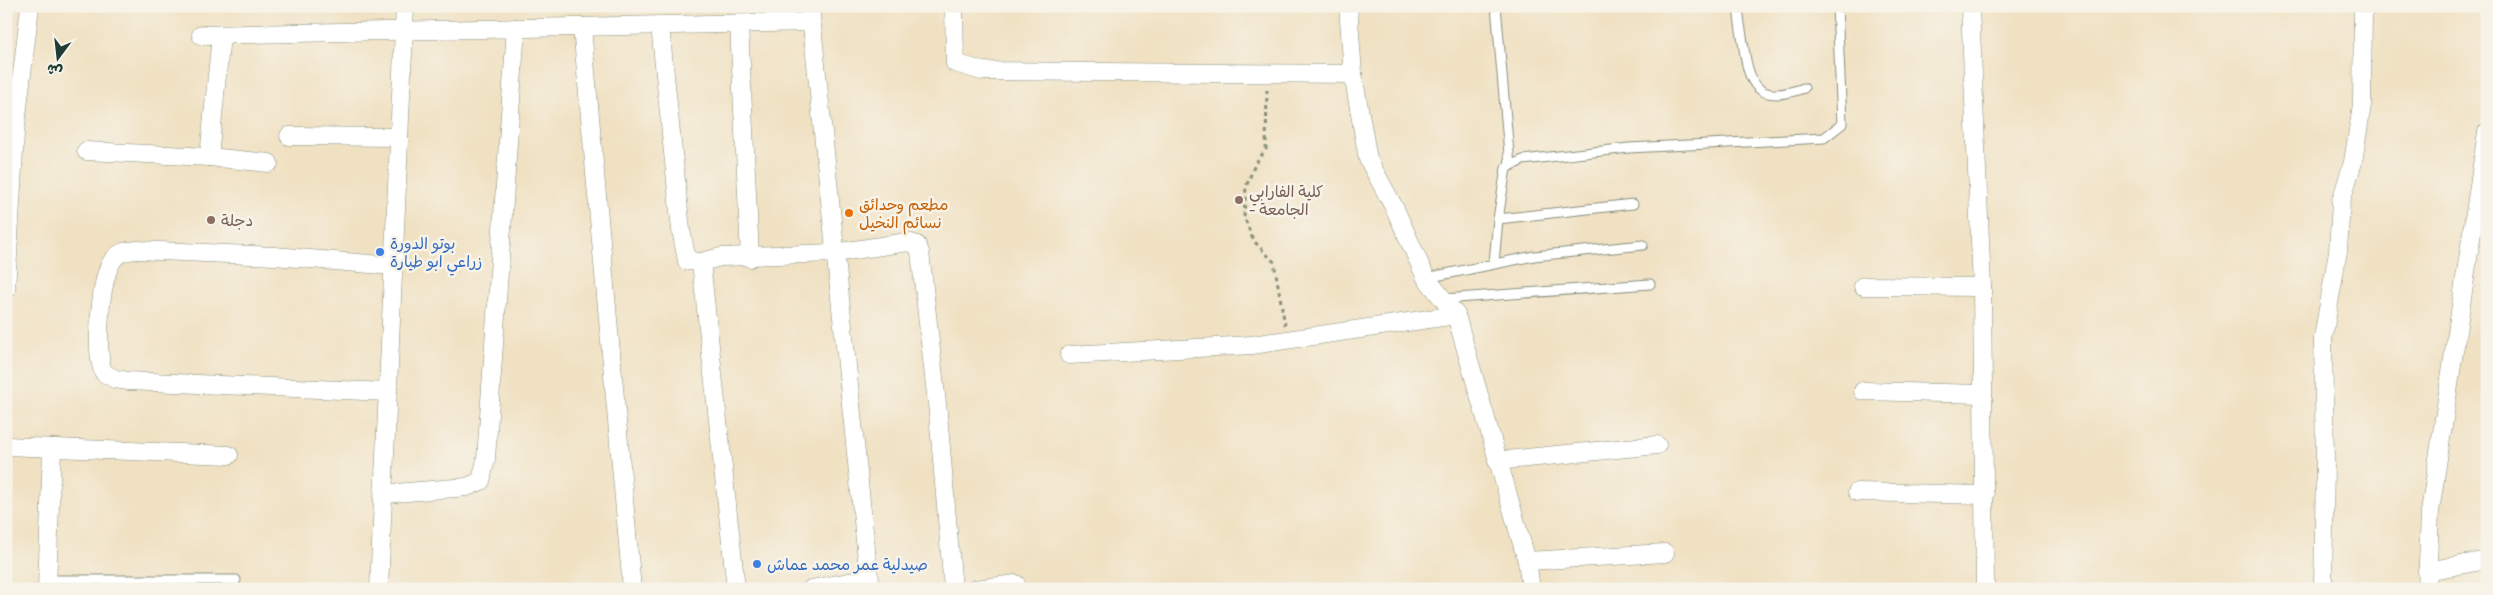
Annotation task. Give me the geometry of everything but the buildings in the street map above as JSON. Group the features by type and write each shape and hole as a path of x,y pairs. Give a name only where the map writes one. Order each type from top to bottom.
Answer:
{"street":[{"path":"6,290 11,133 30,6"},
{"path":"379,589 405,6"},
{"path":"954,6 955,64 982,71 1354,74"},
{"path":"1348,6 1354,74 1368,159 1395,209 1426,278 1456,315 1527,562 1531,589"},
{"path":"1970,6 1982,287 1985,589"},
{"path":"2323,589 2325,462 2323,338 2338,251 2342,201 2361,114 2363,6"},
{"path":"201,35 739,24 811,14 834,253 870,583 811,589"},
{"path":"739,24 750,258"},
{"path":"660,26 681,230 687,261 701,262 721,258 834,253 908,242 917,245 920,252 938,413 953,589"},
{"path":"582,27 632,589"},
{"path":"384,494 467,487 481,481 486,459 516,28"},
{"path":"208,158 222,35"},
{"path":"2427,589 2430,512 2487,132"},
{"path":"289,136 399,137"},
{"path":"86,151 270,163"},
{"path":"388,392 115,379 104,373 98,356 106,278 113,260 123,251 274,256 394,266"},
{"path":"701,262 736,589"},
{"path":"1863,286 1982,287"},
{"path":"1069,355 1252,345 1456,315"},
{"path":"1863,391 1982,394"},
{"path":"1497,461 1657,445"},
{"path":"6,446 229,455"},
{"path":"47,584 52,448"},
{"path":"1857,492 1985,495"},
{"path":"1527,562 1665,553"},
{"path":"2427,571 2487,560"},
{"path":"975,589 1016,584"}],"lane":[{"path":"1496,6 1510,165"},
{"path":"1738,6 1748,72 1753,84 1764,92 1776,95 1787,94 1804,88"},
{"path":"1494,263 1498,219 1506,168 1523,160 1629,148 1824,138 1842,124 1837,6"},
{"path":"1498,219 1634,204"},
{"path":"1426,278 1534,256 1643,245"},
{"path":"1444,299 1650,284"},
{"path":"47,584 236,580"}],"path":[{"path":"1268,74 1266,149 1255,164 1246,188 1244,216 1252,240 1274,262 1288,340"}],"place":[{"name":"كلية الفارابي - الجامعة","path":"1239,200"},
{"name":"مطعم وحدائق نسائم النخيل","path":"849,213"},
{"name":"دجلة","path":"211,220"},
{"name":"بوتو الدورة زراعي ابو طيارة","path":"380,252"},
{"name":"صيدلية عمر محمد عماش","path":"757,564"}]}
